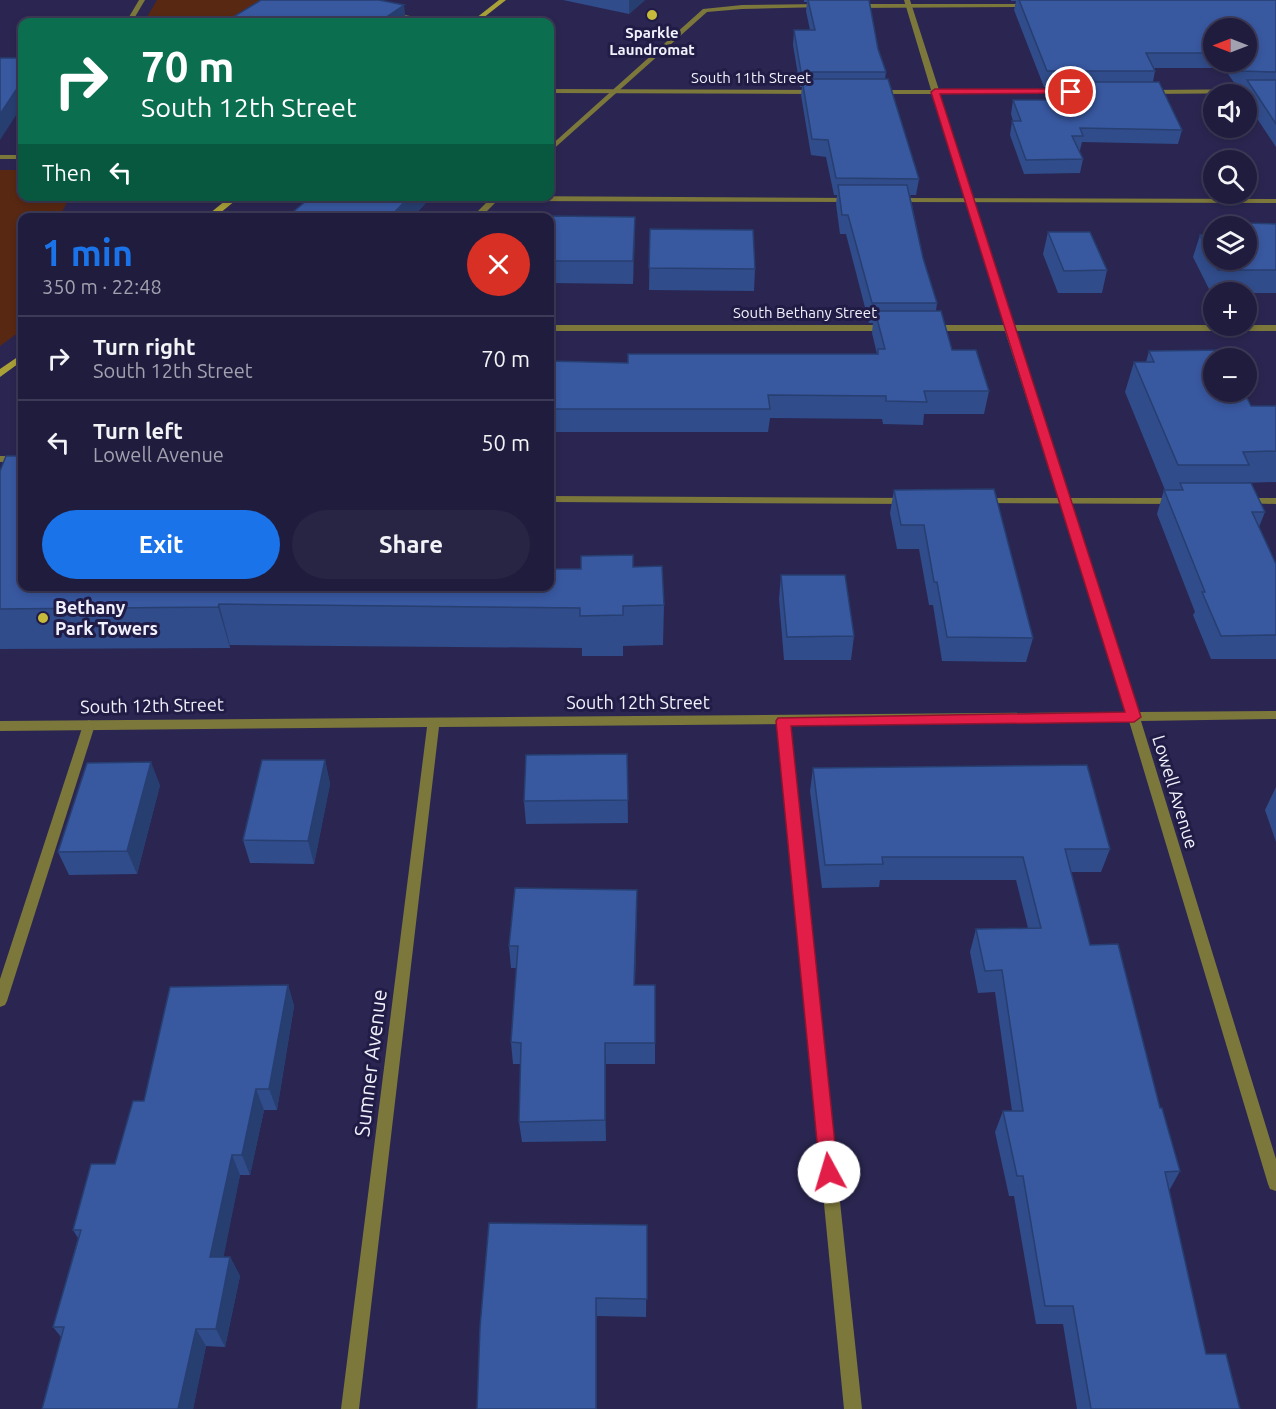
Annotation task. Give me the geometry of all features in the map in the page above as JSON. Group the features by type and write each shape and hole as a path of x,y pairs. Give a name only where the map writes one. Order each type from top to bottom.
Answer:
{"main road":[{"path":"479,18 503,0"},
{"path":"215,213 230,201"},
{"path":"0,374 18,360"}],"street":[{"path":"131,18 142,0"},
{"path":"849,6 908,3 1039,6"},
{"name":"Lowell Avenue","path":"908,3 1134,717 1276,1184"},
{"path":"554,147 705,10 825,6"},
{"path":"385,13 410,18"},
{"name":"South 11th Street","path":"554,91 829,92"},
{"path":"1135,92 1276,91"},
{"path":"864,92 1076,92"},
{"path":"0,157 18,157"},
{"path":"554,198 862,200"},
{"path":"886,200 1276,201"},
{"path":"480,213 494,201"},
{"name":"South Bethany Street","path":"554,328 903,328"},
{"path":"914,328 1276,328"},
{"path":"0,459 18,459"},
{"path":"554,499 924,501"},
{"path":"971,501 1182,501"},
{"path":"1229,501 1276,501"},
{"name":"South 12th Street","path":"0,726 1276,715"},
{"name":"Sumner Avenue","path":"350,1409 434,721"},
{"path":"783,721 853,1409"},
{"path":"0,1001 89,725"}],"shaded area":[{"path":"157,0 284,0 255,18 146,18"},
{"path":"0,170 18,170 18,201 68,201 61,213 18,213 18,333 0,346"}],"building":[{"path":"261,0 379,0 404,5 385,18 232,18"},
{"path":"808,0 869,0 878,49 886,72 801,72 794,30 815,30"},
{"path":"1019,0 1276,0 1276,72 1257,71 1257,18 1203,18 1203,53 1146,53 1155,71 1047,71"},
{"path":"0,58 18,58 18,87 0,114"},
{"path":"802,79 888,79 919,179 836,178 828,140 812,139"},
{"path":"1247,80 1276,80 1276,124 1257,95 1257,84 1250,84"},
{"path":"1050,82 1159,82 1182,130 1080,128 1083,136 1072,136 1083,159 1026,160 1012,121 1021,121 1013,100 1058,100"},
{"path":"838,185 907,185 923,258 937,303 872,303 848,215 842,215"},
{"path":"306,201 405,201 394,213 292,213"},
{"path":"554,216 635,217 633,261 554,261"},
{"path":"1257,223 1276,224 1276,270 1257,270"},
{"path":"650,229 753,230 755,269 649,268"},
{"path":"1048,232 1090,232 1107,270 1064,271"},
{"path":"875,311 941,311 952,350 976,350 989,391 924,391 927,402 886,401 886,396 768,395 770,409 554,409 554,361 628,363 628,354 878,354 878,349 885,349"},
{"path":"1203,350 1203,402 1249,402 1251,406 1276,406 1276,451 1243,452 1249,465 1178,465 1134,362 1154,362 1149,351"},
{"path":"6,456 18,456 18,591 554,591 554,569 581,569 581,556 633,555 633,567 662,566 664,605 623,606 623,615 580,616 580,608 219,604 218,607 0,609 0,471"},
{"path":"1180,483 1251,483 1265,512 1252,512 1276,564 1276,635 1221,636 1164,490 1183,490"},
{"path":"994,489 1033,638 947,637 924,525 901,525 894,490"},
{"path":"781,575 845,575 854,636 787,637"},
{"path":"627,754 628,800 524,801 526,755"},
{"path":"262,760 325,760 308,841 243,840"},
{"path":"151,762 127,851 58,852 87,763"},
{"path":"1087,765 1110,849 1065,849 1090,945 1118,944 1160,1108 1162,1108 1180,1171 1165,1172 1206,1354 1226,1354 1240,1409 1091,1409 1073,1306 1045,1306 1023,1176 1017,1176 1003,1111 1023,1111 1002,970 985,971 976,929 1041,928 1023,857 882,857 883,864 825,865 813,768"},
{"path":"515,888 637,890 634,985 655,985 655,1043 605,1043 605,1120 519,1122 521,1043 511,1042 518,946 509,946"},
{"path":"288,985 269,1089 256,1089 242,1155 232,1155 210,1257 230,1257 216,1329 196,1329 178,1409 42,1409 64,1327 53,1327 81,1230 73,1230 91,1164 115,1164 133,1101 144,1101 170,987"},
{"path":"489,1223 647,1225 647,1299 596,1298 596,1409 477,1409 480,1327"}],"place":[{"name":"Sparkle Laundromat","path":"652,15"},
{"name":"Bethany Park Towers","path":"43,618"}],"route":[{"path":"829,1172 783,721 1134,717 935,92 1071,92"}]}
